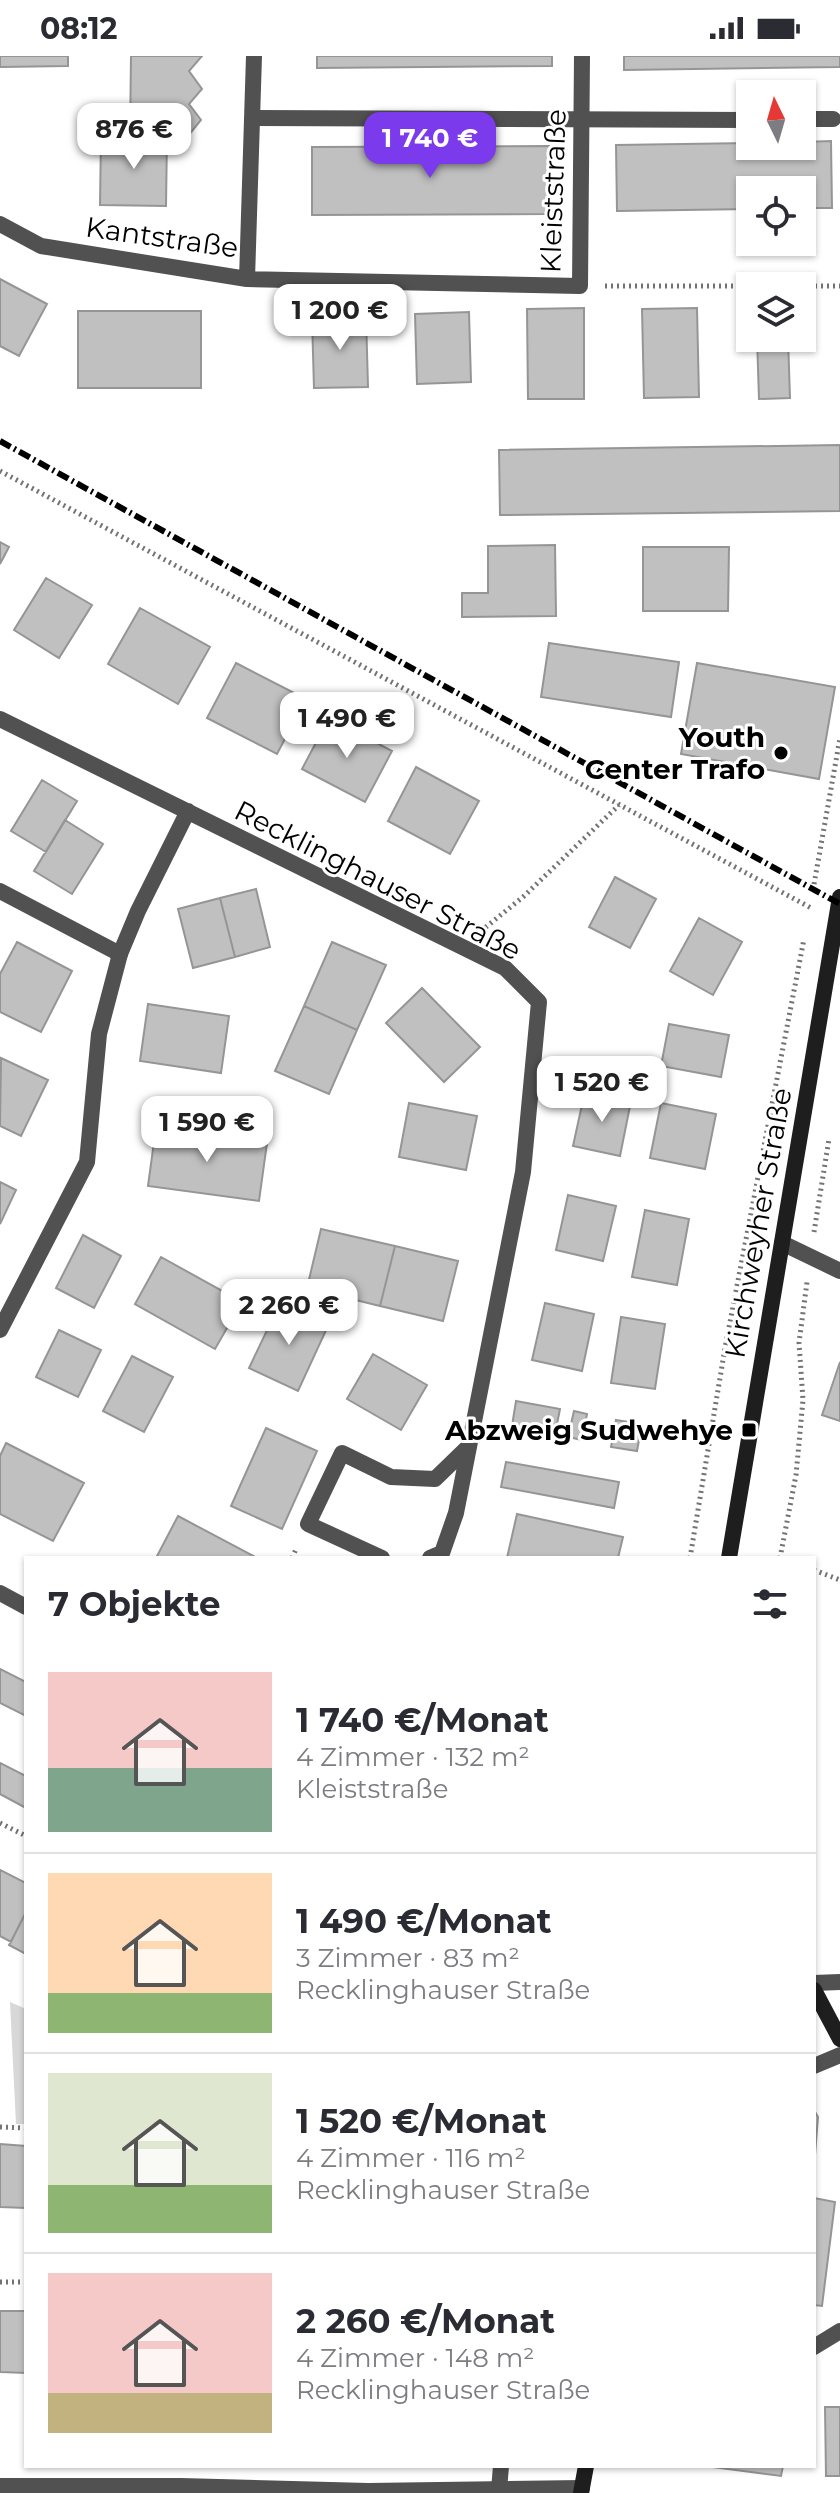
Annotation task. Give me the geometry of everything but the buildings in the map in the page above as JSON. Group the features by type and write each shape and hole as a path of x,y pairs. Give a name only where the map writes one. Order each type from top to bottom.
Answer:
{"main road":[{"name":"Kirchweyher Straße","path":"729,1556 840,897"},
{"path":"816,1994 840,2039"},
{"path":"582,2491 586,2468"}],"street":[{"name":"Kantstraße","path":"0,224 41,246 247,279 254,56"},
{"name":"Kleiststraße","path":"247,279 580,286 582,56"},
{"path":"253,118 736,120"},
{"path":"816,119 833,119"},
{"name":"Recklinghauser Straße","path":"0,719 505,968 539,1002 523,1172 456,1513 442,1553 435,1556"},
{"path":"0,1330 87,1162 99,1034 120,954 188,811"},
{"path":"0,891 120,954"},
{"path":"782,1243 840,1271"},
{"path":"378,1556 308,1524 342,1453 391,1477 435,1479 469,1446"},
{"path":"0,1594 24,1606"},
{"path":"816,1983 840,1982"},
{"path":"816,2065 840,2055"},
{"path":"816,2346 840,2331"},
{"path":"499,2490 501,2468"},
{"path":"0,2486 582,2491"}],"path":[{"path":"580,286 840,286"},
{"path":"0,471 810,907"},
{"path":"807,923 840,738"},
{"path":"468,950 482,930 523,897 619,805"},
{"path":"690,1556 725,1348 804,938"},
{"path":"782,1556 796,1475 803,1400 799,1343 831,1124"},
{"path":"816,1571 840,1580"},
{"path":"0,1823 24,1835"},
{"path":"0,2127 24,2128"},
{"path":"0,2282 24,2282"}],"shaded area":[{"path":"10,2002 24,2008 24,2124 16,2124"}],"railway":[{"path":"0,441 840,904"}],"place":[{"name":"Youth Center Trafo","path":"781,753"},
{"name":"Abzweig Sudwehye","path":"749,1430"}]}
